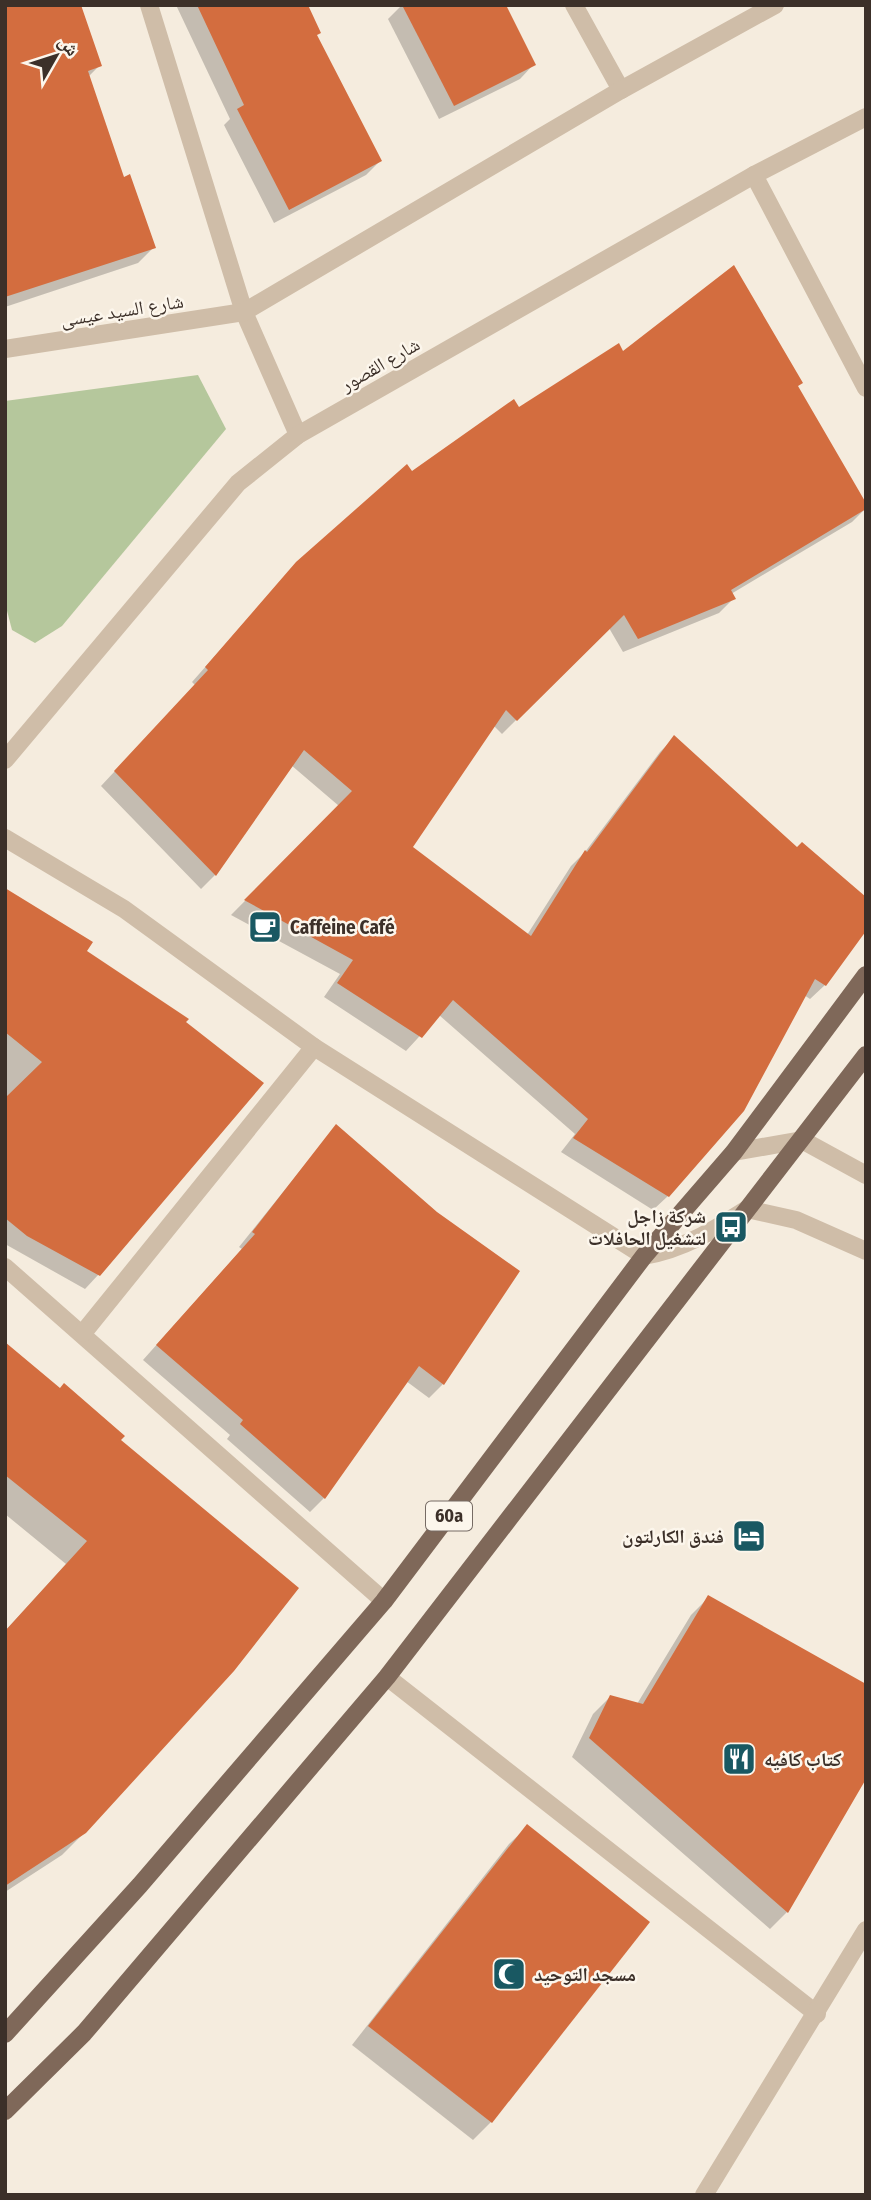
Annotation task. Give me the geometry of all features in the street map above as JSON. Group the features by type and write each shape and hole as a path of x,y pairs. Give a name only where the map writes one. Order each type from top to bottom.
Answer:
{"main road":[{"name":"60a","path":"5,2034 140,1885 384,1601 645,1256 734,1152 866,975"},
{"name":"60a","path":"5,2111 85,2033 387,1677 866,1055"}],"street":[{"path":"149,5 244,312 298,435"},
{"path":"574,5 621,90"},
{"path":"244,312 621,90 775,5"},
{"name":"شارع القصور","path":"5,760 238,483 298,435 754,175 866,117"},
{"path":"754,175 866,388"},
{"name":"شارع السيد عيسى","path":"5,349 244,312"},
{"path":"5,838 124,909 314,1047 645,1256 671,1251 708,1234 747,1209 796,1220 866,1251"},
{"path":"83,1332 314,1047"},
{"path":"734,1152 802,1140 866,1175"},
{"path":"5,1267 83,1332 384,1601"},
{"path":"387,1677 817,2014"},
{"path":"704,2195 866,1930"}],"green space":[{"path":"198,375 226,429 62,626 35,643 12,630 5,603 5,401"}],"building":[{"path":"5,5 81,5 102,66 88,71 124,177 130,174 156,248 5,297"},
{"path":"197,5 308,5 321,33 317,35 382,161 289,210 237,109 244,105"},
{"path":"402,5 506,5 536,65 454,106"},
{"path":"734,265 803,383 798,386 866,503 866,509 731,590 736,599 638,639 624,615 517,721 506,710 413,847 531,936 585,850 587,852 674,735 797,847 802,842 866,897 866,931 826,986 815,979 744,1111 669,1197 573,1138 588,1119 453,1000 422,1038 337,983 353,960 244,900 352,791 304,750 216,876 114,771 208,670 205,667 296,562 407,464 412,471 514,399 519,407 619,343 623,351"},
{"path":"5,888 93,942 87,951 189,1019 186,1022 264,1083 100,1276 27,1236 5,1218 5,1098 42,1062 5,1032"},
{"path":"336,1124 437,1212 520,1271 444,1385 419,1366 325,1499 240,1424 243,1420 156,1345 255,1234 252,1232"},
{"path":"5,1342 60,1388 64,1383 125,1436 121,1440 299,1588 234,1671 86,1833 5,1886 5,1631 87,1541 5,1475"},
{"name":"كتاب كافيه","path":"708,1595 866,1684 866,1779 788,1913 589,1738 610,1695 643,1704"},
{"name":"مسجد التوحيد","path":"527,1824 650,1922 492,2123 368,2026"}],"place":[{"name":"Caffeine Café","path":"265,927"},
{"name":"شركة زاجل لتشغيل الحافلات","path":"731,1227"},
{"name":"فندق الكارلتون","path":"749,1536"},
{"name":"كتاب كافيه","path":"739,1759"},
{"name":"مسجد التوحيد","path":"509,1974"}]}
